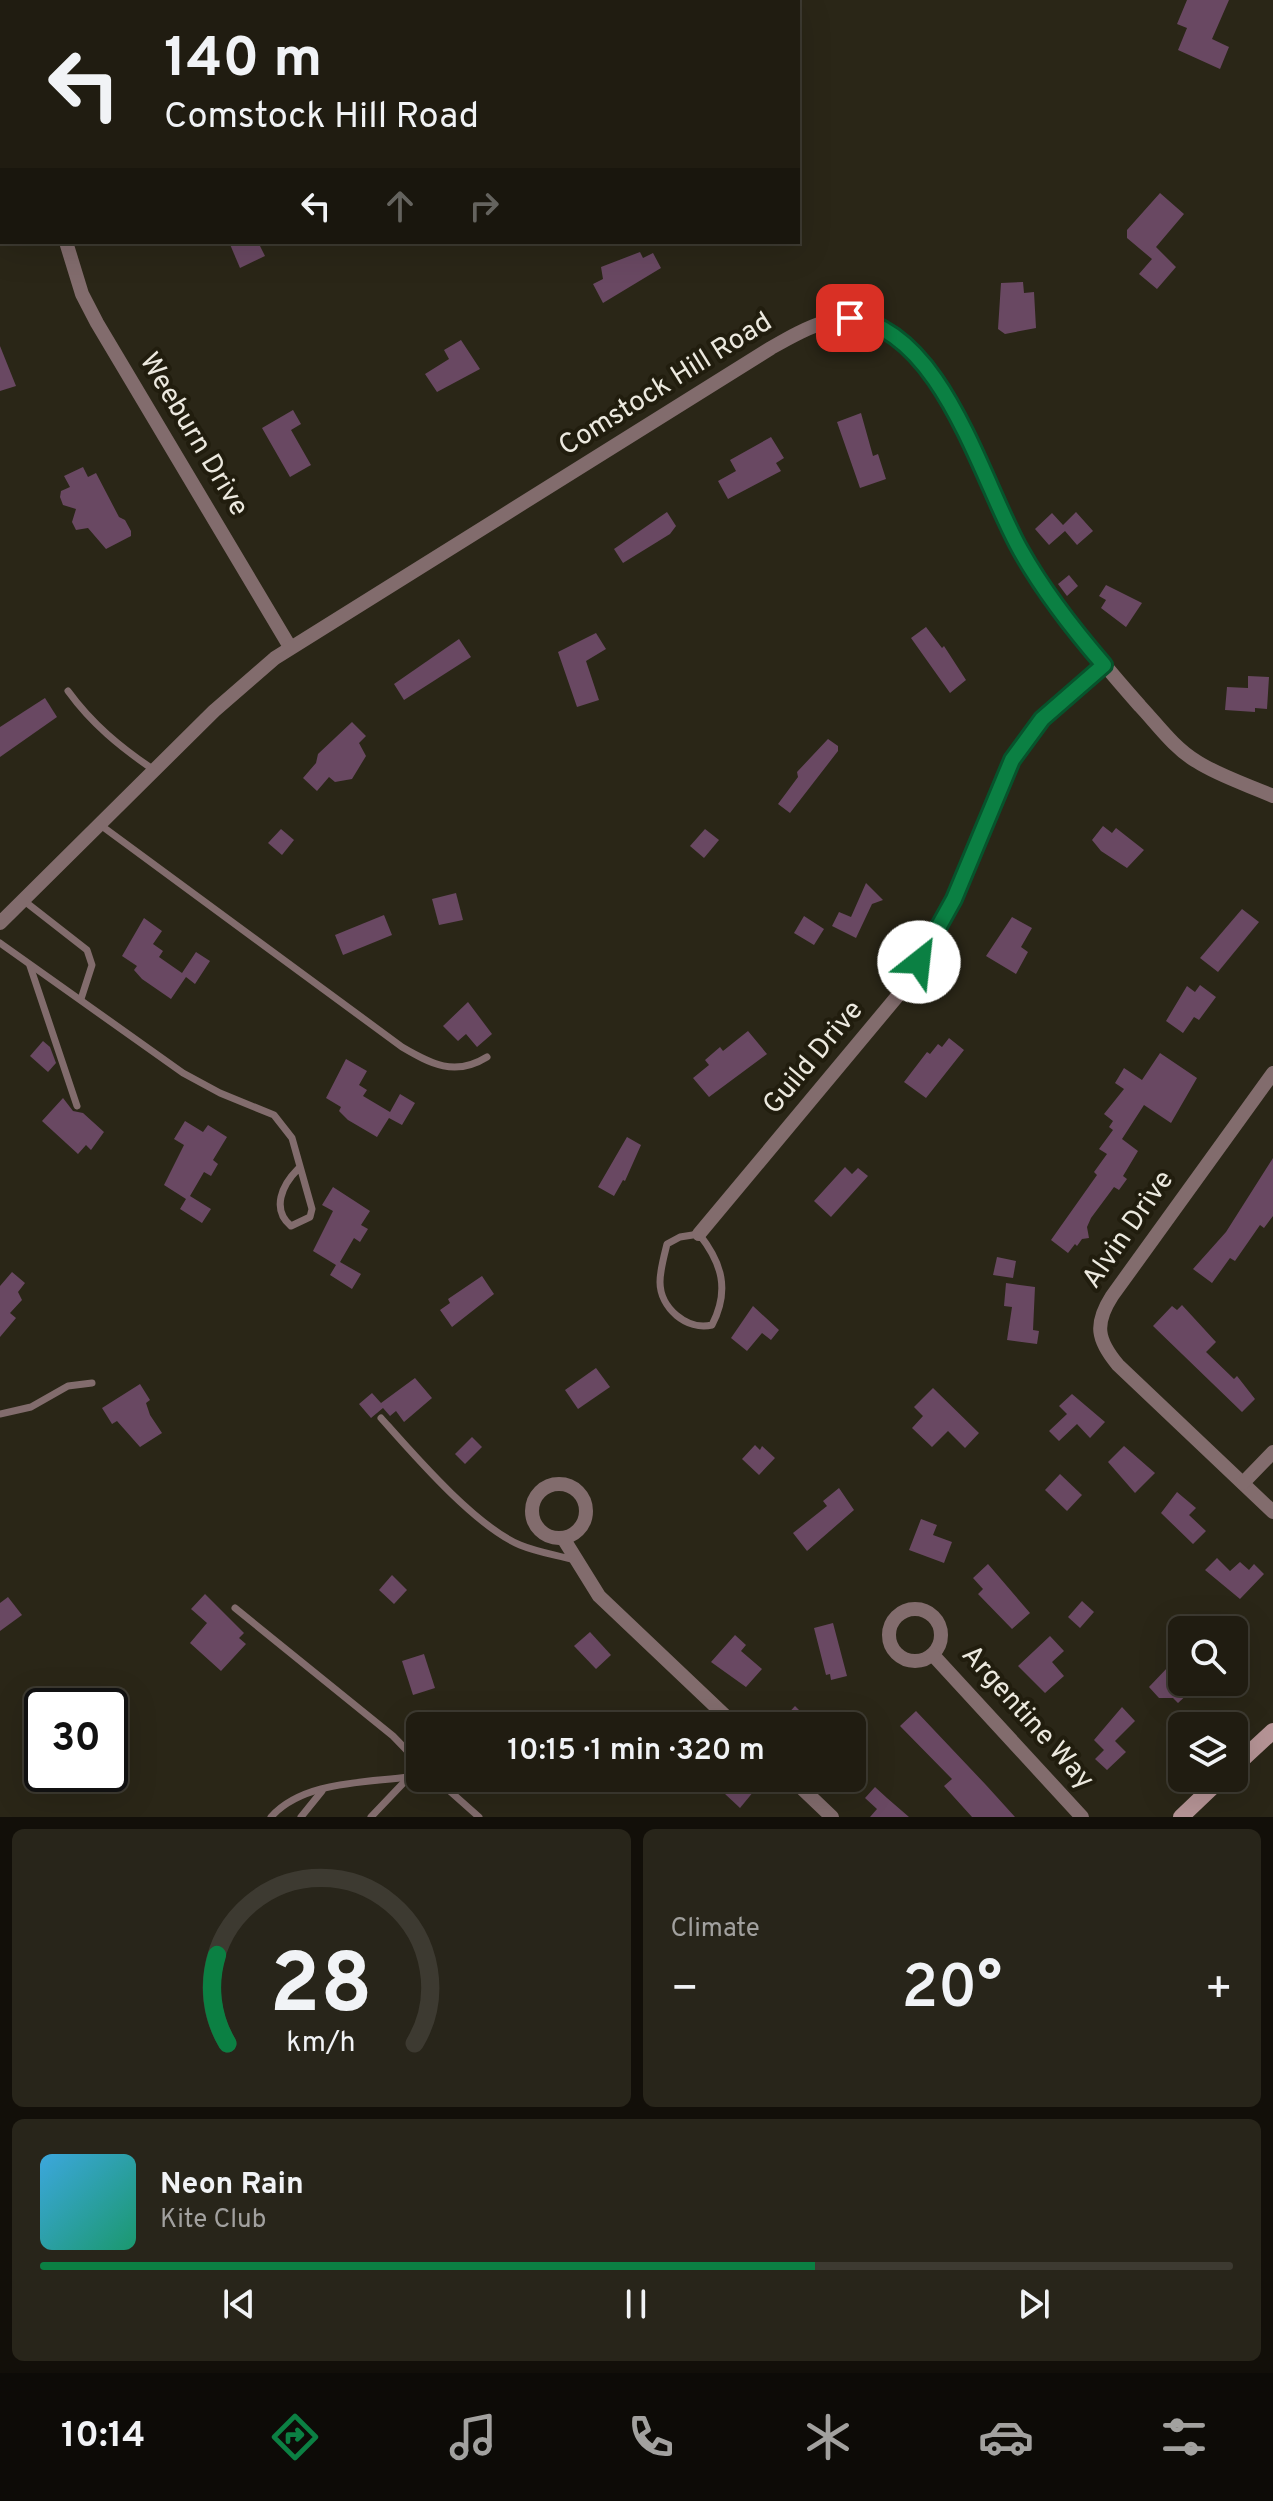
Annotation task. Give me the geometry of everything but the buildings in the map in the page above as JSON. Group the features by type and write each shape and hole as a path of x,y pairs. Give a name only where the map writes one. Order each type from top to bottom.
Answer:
{"street":[{"name":"Weeburn Drive","path":"67,244 82,294 97,323 290,647"},
{"name":"Comstock Hill Road","path":"0,923 244,683 290,647 780,343 824,322 845,318 882,328 905,345 928,370 958,418 1022,553 1055,603 1104,665 1187,755 1273,796"},
{"name":"Guild Drive","path":"699,1234 905,987 954,899 1012,760 1042,719 1104,665"},
{"name":"Alvin Drive","path":"1273,1073 1103,1309 1098,1330 1100,1340 1118,1365 1273,1512"},
{"path":"1243,1483 1273,1452"},
{"path":"563,1538 599,1596 721,1712"},
{"name":"Argentine Way","path":"933,1655 1082,1817"},
{"path":"1248,1754 1273,1731"},
{"path":"806,1792 832,1817"},
{"path":"1181,1817 1207,1792"}],"lane":[{"path":"68,691 85,715 118,745 154,770"},
{"path":"99,824 425,1061 453,1069 465,1068 487,1057"},
{"path":"23,900 87,950 92,965 81,999"},
{"path":"0,943 183,1073 220,1093 274,1115 292,1138 298,1169 307,1183 312,1209 310,1217 291,1226 283,1218 279,1204 286,1181 298,1169"},
{"path":"30,966 77,1106"},
{"path":"699,1234 718,1259 721,1285 719,1311 712,1325 701,1328 678,1318 665,1302 660,1283 667,1244 680,1237 699,1234"},
{"path":"0,1414 31,1407 68,1386 92,1383"},
{"path":"381,1418 465,1503 504,1536 521,1545 574,1560"},
{"path":"235,1608 393,1736 406,1750"},
{"path":"271,1817 297,1796 324,1788 406,1777"},
{"path":"371,1817 406,1780"},
{"path":"301,1817 324,1788"},
{"path":"451,1792 479,1817"}],"route":[{"path":"850,318 869,322 891,334 928,370 958,418 1022,553 1077,634 1104,665 1042,719 1012,760 954,899 919,962"}]}
